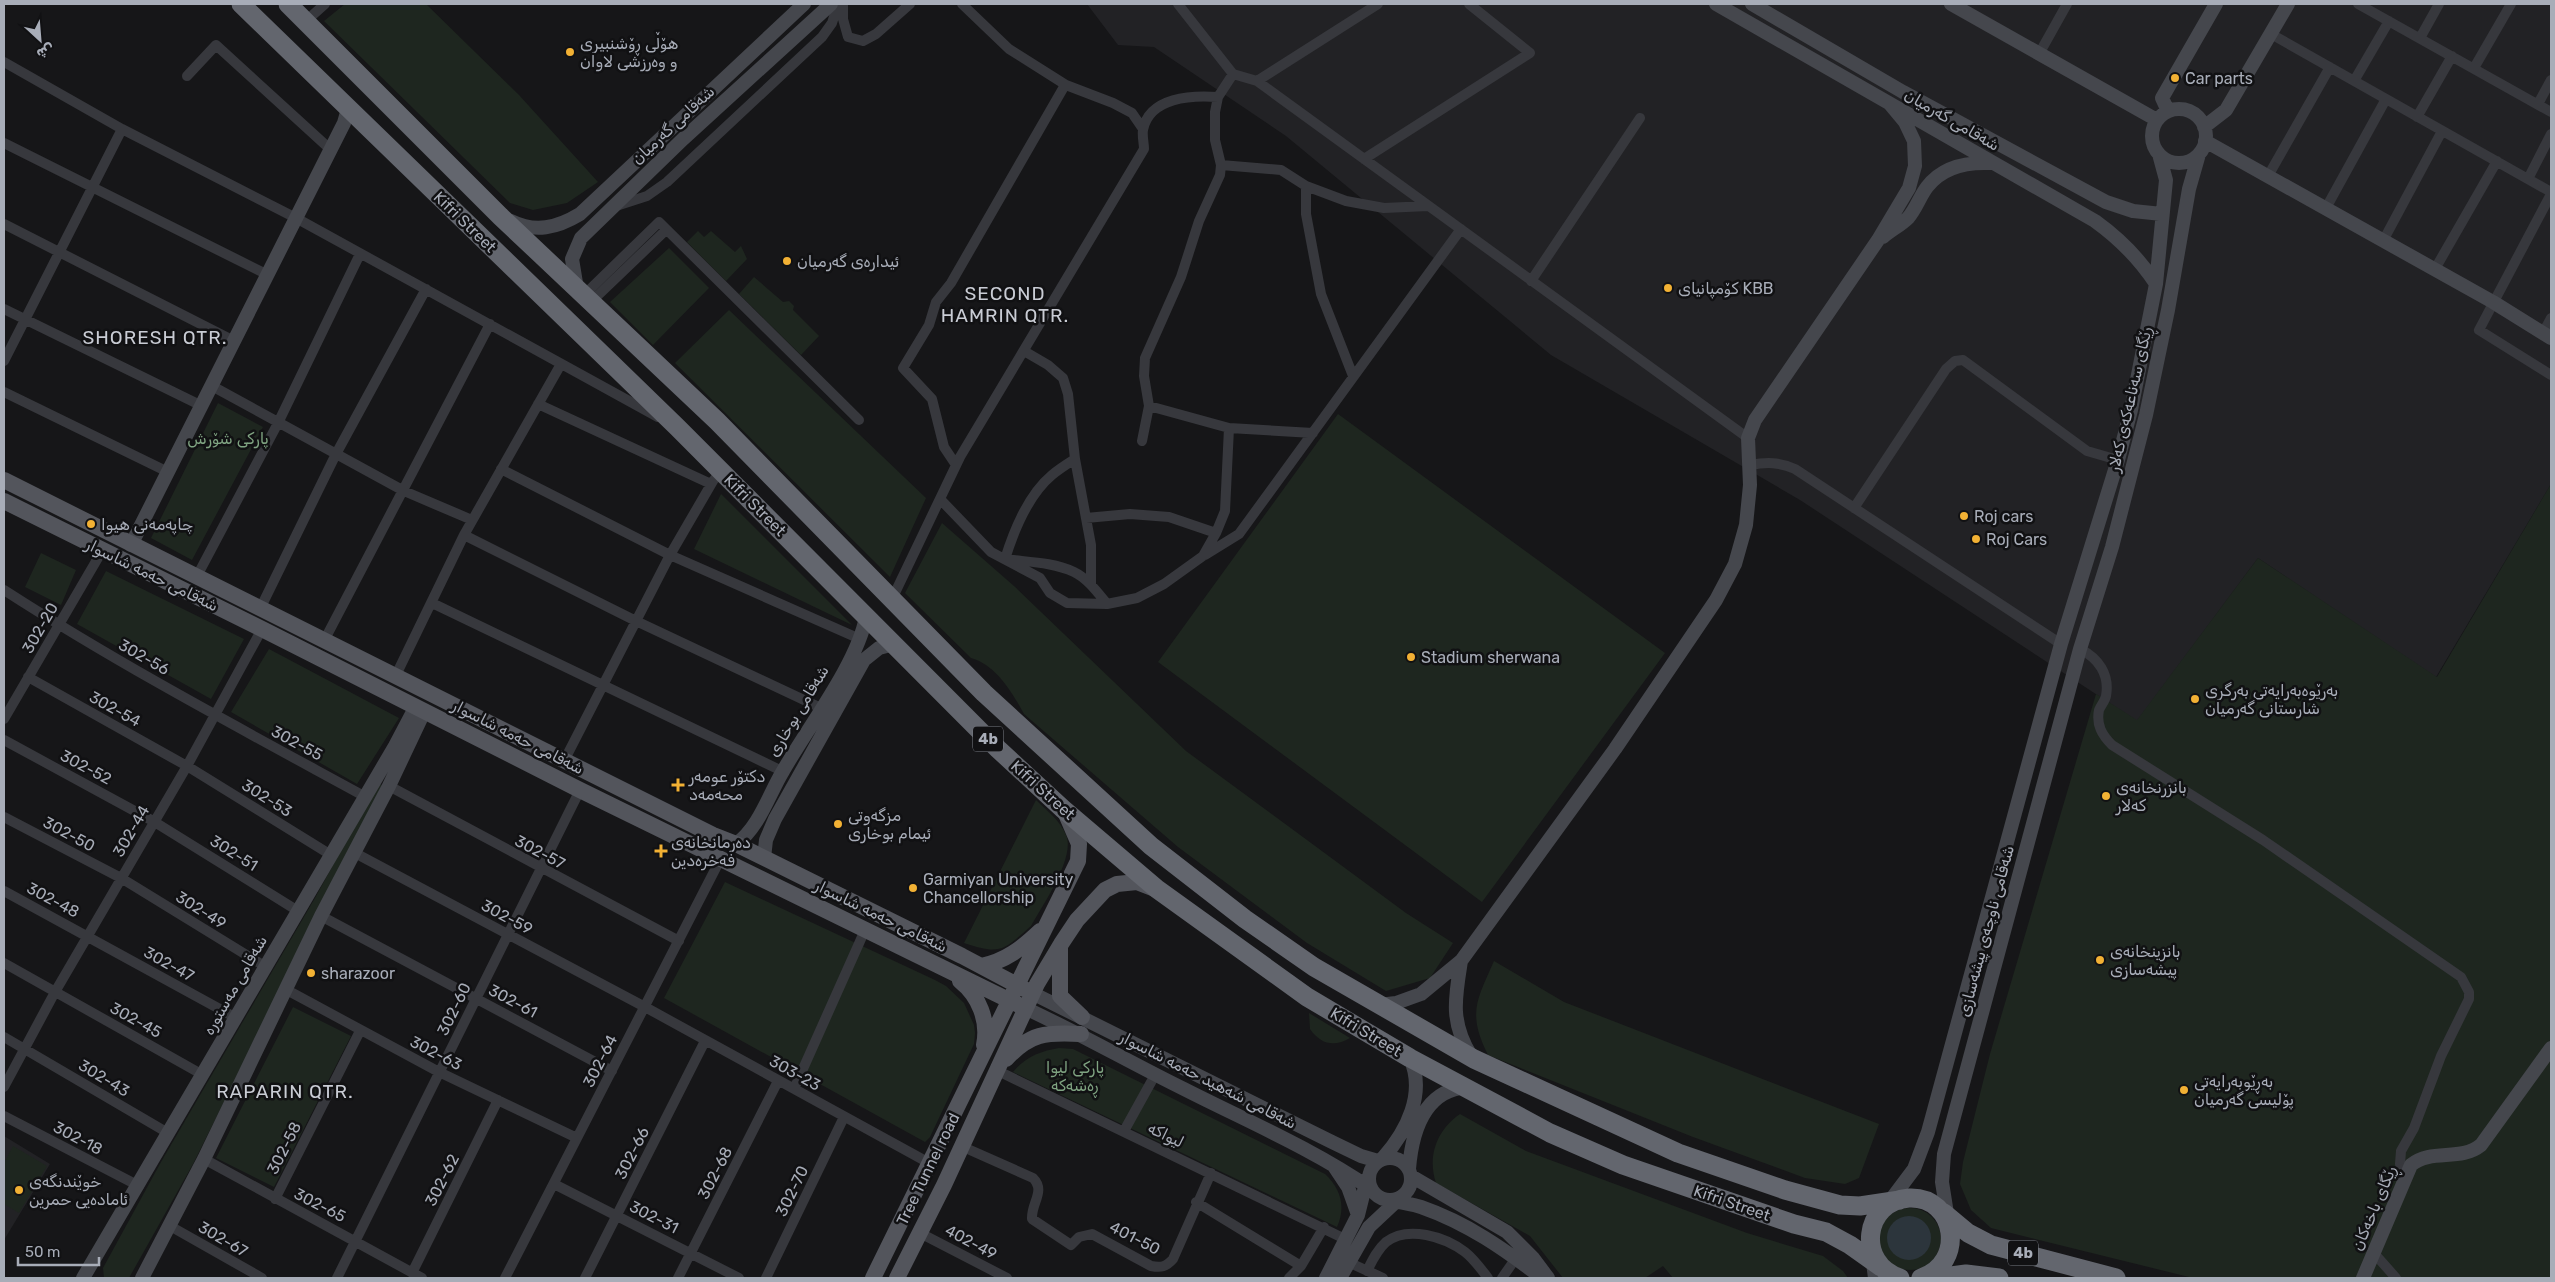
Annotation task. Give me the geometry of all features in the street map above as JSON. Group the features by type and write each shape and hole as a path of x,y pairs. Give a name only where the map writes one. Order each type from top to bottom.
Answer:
{"highway":[{"name":"Kifri Street","path":"241,4 677,427 716,478 866,616 967,718 1063,809 1157,889 1287,984 1410,1058 1468,1087 1550,1133 1624,1165 1794,1224 1826,1232 1850,1245 1875,1265 1900,1278"},
{"name":"Kifri Street","path":"288,4 500,216 717,420 893,597 987,696 1151,846 1281,945 1378,1005 1474,1059 1588,1114 1678,1153 1785,1190 1840,1205 1860,1206 1917,1199 1946,1217"},
{"path":"967,718 987,696"},
{"path":"1875,1265 1870,1239 1872,1226 1878,1215 1892,1202"},
{"path":"1931,1277 1943,1264 1951,1244 1946,1217"},
{"name":"4b","path":"1946,1217 1968,1233 1991,1245 2116,1278"},
{"name":"4b","path":"1931,1277 1966,1274 1999,1278"}],"main road":[{"name":"شەقامی گەرمیان","path":"500,216 524,228 540,229 560,224 580,214 804,4"},
{"name":"شەقامی گەرمیان","path":"1716,4 2095,221 2123,242 2140,261 2156,284"},
{"name":"شەقامی گەرمیان","path":"1752,4 1903,92 2078,187 2119,207 2162,214"},
{"path":"1951,4 2157,120"},
{"path":"2168,111 2162,98 2216,4"},
{"path":"2204,127 2226,110 2288,4"},
{"name":"شەقامی گەرمیان","path":"584,295 572,266 574,252 582,238 612,207 835,7"},
{"path":"1770,35 1779,19"},
{"path":"1378,1005 1396,1003 1421,994 1462,961 1616,749 1716,600 1729,576 1741,545 1749,505 1750,465 1748,438 1761,410 1878,240 1909,188 1915,166 1916,148 1905,122 1890,104"},
{"path":"131,545 331,150 348,109"},
{"path":"2175,109 2190,111 2201,120 2204,127 2205,141 2199,154 2193,159 2179,163 2172,162 2159,154 2152,141 2152,134 2157,120 2168,111 2175,109"},
{"path":"2205,141 2493,302 2547,335"},
{"name":"ڕێگای سەناعەکەی کەلار","path":"2061,644 2118,460 2131,410 2156,284 2166,180 2159,154"},
{"name":"ڕێگای سەناعەکەی کەلار","path":"2080,648 2112,547 2146,415 2168,310 2189,189 2199,154"},
{"path":"1878,240 1909,217 1927,187 1935,178 1947,170 1971,162 1992,163"},
{"path":"2067,206 2078,187"},
{"name":"شەقامی حەمە شاسوار","path":"4,480 196,578 325,639 713,835 736,844 981,966 1018,985 1029,1001"},
{"name":"شەقامی حەمە شاسوار","path":"4,501 262,629 419,710 948,972 1010,1000 1029,1001"},
{"name":"شەقامی بوخاری","path":"764,858 766,840 775,819 860,650 866,616"},
{"name":"شەقامی بوخاری","path":"860,650 894,644"},
{"path":"2061,644 2080,648"},
{"name":"شەقامی ناوچەی پیشەسازی","path":"1892,1202 1909,1177 1922,1151 2061,644"},
{"name":"شەقامی ناوچەی پیشەسازی","path":"1946,1217 1942,1182 1944,1154 2080,648"},
{"name":"شەقامی بوخاری","path":"736,844 750,831 782,771 860,650"},
{"name":"شەقامی مەستورە","path":"142,1278 204,1159 320,916 389,786 400,749 419,710"},
{"name":"شەقامی مەستورە","path":"82,1278 139,1186 364,796 400,749"},
{"path":"981,1058 1078,861 1080,852 1076,832 1063,809"},
{"path":"761,811 775,819"},
{"path":"713,835 716,839 714,855"},
{"name":"Tree Tunnel road","path":"897,1278 1029,1001 1061,944 1077,920 1105,890 1117,884 1137,882 1157,889"},
{"path":"981,966 996,962 1013,954 1047,924"},
{"path":"1061,944 1060,996 1082,1017"},
{"path":"1462,961 1455,1013 1462,1041 1474,1059"},
{"path":"948,972 971,991 981,1009 986,1034 981,1058"},
{"name":"شەقامی شەهید حەمە شاسوار","path":"1029,1001 1082,1017 1361,1156 1381,1159"},
{"name":"شەقامی شەهید حەمە شاسوار","path":"1029,1001 1081,1034 1155,1074 1332,1163 1368,1184"},
{"path":"996,1070 1017,1047 1039,1034 1081,1034"},
{"name":"ڕێگای باخەکان","path":"2363,1278 2411,1165 2419,1158 2443,1154 2465,1154 2480,1145 2551,1048"},
{"name":"Tree Tunnel road","path":"873,1278 931,1164 981,1058"},
{"path":"1326,1278 1358,1215 1368,1184 1370,1170 1402,1132 1415,1100 1416,1075 1410,1058"},
{"path":"1340,1278 1374,1221 1409,1188 1414,1139 1428,1106 1445,1092 1468,1087"},
{"path":"1381,1159 1398,1159 1410,1173 1507,1232 1533,1258 1548,1278"},
{"path":"1332,1163 1348,1187 1358,1215"},
{"path":"1368,1184 1380,1198 1397,1199 1431,1211 1498,1244 1543,1278"},
{"path":"1498,1244 1502,1245 1508,1240 1507,1232"},
{"path":"96,1278 99,1251"},
{"path":"136,1278 151,1262"}],"street":[{"path":"306,21 325,4"},
{"path":"844,4 844,29"},
{"path":"835,7 850,39 863,42 870,39 910,4"},
{"path":"962,4 1009,49 1065,85 1113,103 1132,113 1143,129"},
{"path":"1178,4 1233,74 1257,81 1748,438"},
{"path":"1257,81 1378,4"},
{"path":"1364,159 1530,53 1469,4"},
{"path":"2039,54 2066,4"},
{"path":"2359,4 2551,112"},
{"path":"2420,38 2439,4"},
{"path":"2474,68 2511,4"},
{"path":"612,207 641,198 667,182 822,37 835,7"},
{"path":"2354,81 2389,20"},
{"path":"2271,34 2551,193 2479,330 2551,375"},
{"path":"187,76 216,45 331,150"},
{"path":"2417,116 2452,56"},
{"path":"4,62 122,129 296,218 677,427"},
{"path":"2268,176 2330,67"},
{"path":"1142,441 1149,406 1144,376 1146,358 1153,337 1181,277 1199,221 1220,175 1221,165 1215,140 1218,97 1233,74"},
{"path":"2538,104 2551,80"},
{"path":"956,465 944,447 932,399 904,368 929,325 936,302 951,283 1065,85"},
{"path":"893,597 956,465 1144,149 1143,129 1149,115 1165,103 1194,95 1218,97"},
{"path":"2326,208 2386,99"},
{"path":"1531,281 1640,118"},
{"path":"4,361 122,129"},
{"path":"2384,241 2442,131"},
{"path":"2528,179 2551,134"},
{"path":"4,143 268,275"},
{"path":"2435,270 2497,162"},
{"path":"1221,165 1281,170 1306,186 1346,201 1384,208 1428,206"},
{"path":"1306,186 1306,214 1321,294 1354,376"},
{"path":"4,224 234,341"},
{"path":"584,295 663,226 859,420"},
{"path":"940,499 991,552 1040,578 1050,593 1067,603 1107,604 1137,598 1151,591 1239,534 1460,229"},
{"path":"196,578 278,423 360,254"},
{"path":"260,609 336,454 426,290"},
{"path":"4,308 202,406"},
{"path":"2547,335 2551,318"},
{"path":"325,639 490,324"},
{"path":"1024,351 1048,365 1062,378 1068,394 1075,459 1091,545 1091,585"},
{"path":"1854,508 1946,369 1955,361 1963,360 2087,451 2118,460"},
{"path":"396,675 464,535 561,364"},
{"path":"212,386 404,491 472,520"},
{"path":"4,392 168,472"},
{"path":"538,404 716,478 670,555 564,760"},
{"path":"1149,406 1229,428 1312,433"},
{"path":"1204,556 1225,511 1229,428"},
{"path":"1005,559 1012,536 1034,495 1051,475 1075,459"},
{"path":"1750,465 1770,462 1783,464 1854,508 2061,644"},
{"path":"500,470 860,650"},
{"path":"1086,518 1130,514 1169,517 1216,533"},
{"path":"464,535 636,621 821,708"},
{"name":"302-20","path":"4,719 102,551"},
{"path":"1005,559 1051,565 1075,572 1091,585 1107,604"},
{"name":"302-56","path":"4,590 58,626 215,716"},
{"path":"432,603 782,771"},
{"name":"302-44","path":"4,1087 55,992 153,821 187,766 262,629"},
{"path":"2080,648 2094,656 2103,668 2106,696 2099,710 2098,725 2103,736 2112,745 2263,840 2461,977 2465,983 2469,999 2466,1007 2441,1056 2424,1106 2401,1151 2400,1164 2405,1176"},
{"name":"302-54","path":"28,678 187,766"},
{"name":"302-55","path":"215,716 364,796"},
{"name":"302-52","path":"4,740 153,821"},
{"name":"302-53","path":"187,766 331,855"},
{"name":"302-57","path":"389,786 540,869 679,941"},
{"name":"302-60","path":"356,1240 580,790"},
{"name":"302-50","path":"4,817 121,878"},
{"name":"302-51","path":"153,821 298,911"},
{"name":"302-59","path":"355,853 645,1007"},
{"name":"302-64","path":"506,1278 679,941 714,855"},
{"name":"302-49","path":"121,878 266,967"},
{"name":"302-48","path":"4,891 88,935"},
{"name":"302-61","path":"320,916 612,1071"},
{"path":"794,1089 865,930"},
{"name":"302-47","path":"88,935 236,1018"},
{"name":"302-45","path":"4,963 203,1075"},
{"name":"302-63","path":"285,989 439,1072 577,1138"},
{"name":"303-23","path":"645,1007 931,1164"},
{"name":"302-58","path":"275,1199 360,1031"},
{"path":"4,1037 24,1048"},
{"name":"302-66","path":"585,1278 705,1041"},
{"name":"302-43","path":"24,1048 168,1133"},
{"name":"لیواکە","path":"996,1070 1324,1227 1345,1239"},
{"path":"1124,1131 1155,1074"},
{"name":"302-68","path":"678,1278 778,1081"},
{"name":"302-62","path":"412,1273 498,1100"},
{"name":"302-18","path":"4,1116 139,1186"},
{"name":"302-70","path":"766,1278 844,1117"},
{"name":"401-50","path":"961,1146 1033,1178 1037,1182 1039,1193 1032,1213 1032,1219 1071,1245 1079,1237 1092,1234 1151,1266 1160,1268 1173,1259 1196,1202 1211,1173"},
{"name":"302-65","path":"204,1159 275,1199 356,1240 422,1278"},
{"name":"302-31","path":"554,1184 740,1278"},
{"path":"1196,1202 1301,1266"},
{"name":"302-67","path":"170,1226 262,1278"},
{"path":"1290,1278 1301,1266 1324,1227"},
{"path":"1367,1271 1376,1253 1386,1242 1400,1234 1417,1232 1464,1251 1488,1278"},
{"name":"402-49","path":"920,1233 1007,1278"},
{"path":"337,1278 356,1240"},
{"path":"2373,1252 2396,1278"},
{"path":"1502,1278 1516,1258"},
{"path":"1348,1262 1382,1278"}],"shaded area":[{"path":"1087,4 2551,4 2551,484 2436,677 2258,558 2137,721 1800,500 1551,355 1286,136 1154,47 1118,45"},
{"name":"خوێندنگەی ئامادەیی حمرین","path":"4,1136 50,1164 4,1240"},
{"path":"1905,1216 1913,1216 1925,1222 1931,1238 1925,1254 1913,1260 1905,1260 1893,1254 1887,1242 1887,1234 1893,1222"}],"green space":[{"path":"345,4 426,4 519,95 598,182 567,203 533,210 510,203 324,21"},
{"path":"698,231 704,237 711,231 735,252 741,246 747,259 726,281 687,242"},
{"path":"669,248 709,288 653,345 610,302"},
{"path":"754,277 783,302 789,301 794,306 793,310 819,336 801,355 739,294"},
{"path":"729,310 926,498 890,577 675,363"},
{"name":"پارکی شۆرش","path":"218,403 263,427 192,560 151,538"},
{"name":"Stadium sherwana","path":"1338,414 1665,653 1482,902 1158,662"},
{"path":"2551,484 2551,1278 2193,1278 1991,1228 1971,1210 1960,1184 1963,1162 1990,1054 2096,694 2137,720 2258,558 2437,677"},
{"path":"721,494 852,625 694,549"},
{"path":"942,523 1014,586 1186,751 1406,913 1453,943 1430,978 1386,991 1307,943 1178,847 1024,714 1009,688 996,673 971,658 905,593"},
{"path":"41,553 76,570 61,605 25,587"},
{"path":"106,571 244,639 211,699 77,624"},
{"path":"269,649 399,718 357,784 231,712"},
{"path":"378,783 382,785 193,1164 129,1278 104,1278 103,1268 161,1162 315,898"},
{"path":"1036,800 1057,820 1066,835 1068,844 1062,868 1050,894 1031,926 1007,946 986,949 964,943"},
{"path":"725,882 935,980 946,986 964,1003 974,1025 974,1044 930,1137 925,1142 664,998"},
{"path":"1494,961 1564,1002 1879,1124 1859,1178 1845,1184 1805,1178 1693,1137 1488,1055 1482,1041 1476,1017 1479,997"},
{"path":"293,1007 351,1036 274,1187 216,1158"},
{"path":"1309,1013 1350,1038 1339,1043 1328,1043 1319,1038 1310,1029"},
{"name":"پارکی لیوا ڕەشەکە","path":"1059,1048 1073,1049 1325,1174 1335,1186 1340,1199 1341,1212 1337,1227 1013,1072 1034,1055"},
{"path":"1460,1114 1526,1151 1747,1233 1823,1256 1843,1271 1848,1278 1673,1278 1663,1266 1645,1278 1563,1278 1530,1236 1436,1183 1433,1163 1436,1144 1445,1128"},
{"name":"خوێندنگەی ئامادەیی حمرین","path":"13,1146 47,1166 19,1213 4,1204 4,1163"},
{"path":"1910,1208 1927,1213 1932,1217 1936,1222 1941,1239 1936,1256 1932,1261 1927,1265 1910,1270 1893,1265 1888,1261 1884,1256 1879,1239 1884,1222 1888,1217 1893,1213"}],"place":[{"name":"هۆڵی ڕۆشنبیری و وەرزشی لاوان","path":"570,52"},
{"name":"Car parts","path":"2175,78"},
{"name":"ئیدارەی گەرمیان","path":"787,261"},
{"name":"کۆمپانیای KBB","path":"1668,288"},
{"name":"Roj cars","path":"1964,516"},
{"name":"چاپەمەنی هیوا","path":"91,524"},
{"name":"Roj Cars","path":"1976,539"},
{"name":"Stadium sherwana","path":"1411,657"},
{"name":"بەرێوەبەرایەتی بەرگری شارستانی گەرمیان","path":"2195,699"},
{"name":"دکتۆر عومەر محەمەد","path":"678,785"},
{"name":"بانزرنخانەی کەلار","path":"2106,796"},
{"name":"مزگەوتی ئیمام بوخاری","path":"838,824"},
{"name":"دەرمانخانەی فەخرەدین","path":"661,851"},
{"name":"Garmiyan University Chancellorship","path":"913,888"},
{"name":"بانزینخانەی پیشەسازی","path":"2100,960"},
{"name":"sharazoor","path":"311,973"},
{"name":"بەڕێوبەرایەتی پۆلیسی گەرمیان","path":"2184,1090"},
{"name":"خوێندنگەی ئامادەیی حمرین","path":"19,1190"}],"district":[{"name":"SECOND HAMRIN QTR.","path":"1005,304"},
{"name":"SHORESH QTR.","path":"155,337"},
{"name":"RAPARIN QTR.","path":"285,1091"}]}
